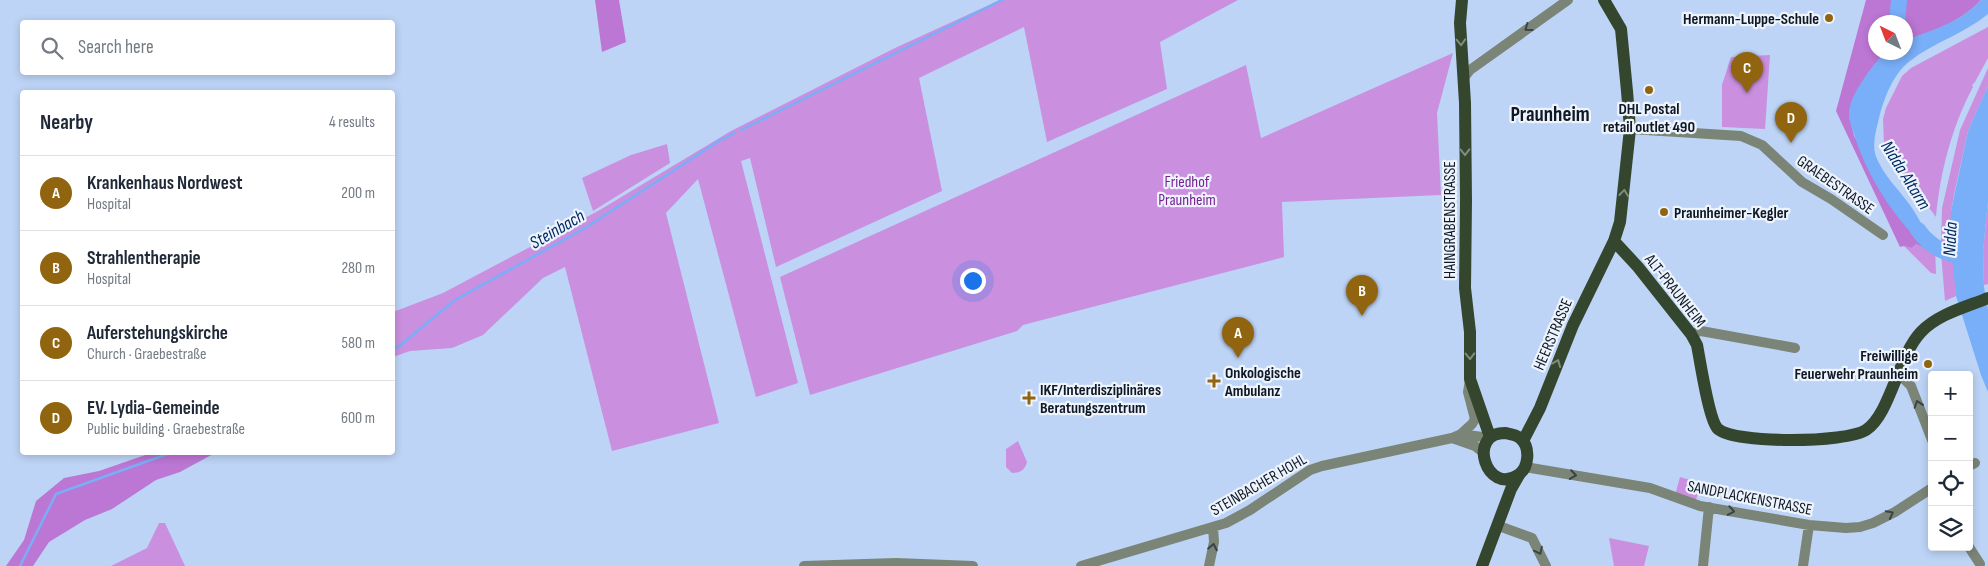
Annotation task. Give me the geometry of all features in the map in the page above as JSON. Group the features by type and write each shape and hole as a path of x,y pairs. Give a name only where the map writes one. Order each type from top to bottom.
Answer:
{"main road":[{"name":"HAINGRABENSTRASSE","path":"1462,0 1460,24 1466,201 1465,288 1470,332 1470,380 1490,438"},
{"path":"1604,0 1620,29 1630,130 1620,222 1614,240"},
{"name":"ALT-PRAUNHEIM","path":"1614,240 1691,334 1696,345 1711,414 1716,428 1726,434 1740,438 1791,440 1837,438 1858,434 1866,430 1873,424 1882,410 1914,340 1933,323 1988,298"},
{"name":"HEERSTRASSE","path":"1523,441 1540,408 1572,325 1614,240"},
{"path":"1482,566 1499,526 1511,489 1528,458 1523,441 1505,432 1490,438 1486,443 1484,454 1487,466 1496,478 1502,501 1499,526"},
{"path":"1496,478 1504,479 1522,471"}],"street":[{"path":"1463,79 1470,70 1568,0"},
{"name":"GRAEBESTRASSE","path":"1630,130 1741,136 1762,144 1802,182 1884,235"},
{"path":"1691,334 1701,331 1795,348"},
{"path":"1898,372 1911,386 1928,430"},
{"path":"1470,380 1468,392 1474,419 1472,424 1457,436 1484,454"},
{"name":"STEINBACHER HOHL","path":"1081,566 1202,529 1213,528 1250,510 1310,470 1322,466 1457,436 1490,438"},
{"name":"SANDPLACKENSTRASSE","path":"1522,471 1650,488 1700,506 1809,525 1846,528 1860,527 1895,512 1928,491"},
{"path":"1703,566 1709,507"},
{"path":"1803,566 1809,525"},
{"path":"1499,526 1532,538 1546,566"},
{"path":"1209,566 1214,542 1213,528"},
{"path":"1972,551 1980,564"},
{"path":"804,566 896,563 973,566"}],"green space":[{"path":"1000,0 1238,0 1160,42 1167,89 1047,142 1024,27 919,78 942,191 776,267 750,158 741,161 798,383 756,397 698,179 666,213 719,423 612,451 565,267 543,278 483,335 452,348 410,351 395,356 395,311 443,293 598,211 731,131 895,48"},
{"path":"1988,27 1988,58 1972,85 1973,87 1953,134 1944,167 1936,217 1899,168 1884,144 1883,119 1886,108 1902,76 1911,68"},
{"name":"Friedhof Praunheim","path":"1453,53 1437,113 1441,195 1282,202 1284,257 1023,325 1017,331 810,395 780,277 1246,65 1261,138"},
{"path":"1770,55 1765,129 1722,127 1722,85 1731,57"},
{"path":"1988,68 1988,86 1968,131 1955,190 1951,211 1952,251 1941,243 1942,208 1960,130"},
{"path":"667,144 670,163 593,211 582,178 631,155"},
{"path":"1988,201 1988,284 1984,285 1983,251"},
{"path":"1916,244 1928,250 1935,245 1936,274 1931,273 1904,246 1912,248"},
{"path":"1941,253 1953,259 1956,296 1945,301"},
{"path":"1018,441 1027,462 1022,470 1012,473 1006,467 1006,449"},
{"path":"1680,477 1701,483 1696,500 1675,495"},
{"path":"159,523 165,523 185,566 111,566 147,548"},
{"path":"1609,538 1649,546 1644,566 1614,566"}],"shaded area":[{"path":"595,0 619,0 626,42 602,52"},
{"path":"1866,0 1981,0 1956,20 1913,37 1913,15 1868,15 1868,60 1878,60 1853,98 1849,115 1854,136 1911,233 1928,250 1916,244 1912,248 1900,247 1836,111"},
{"path":"145,455 211,455 180,472 156,480 112,509 85,520 49,542 33,566 6,566 24,540 36,501 64,478 99,471"}],"water":[{"path":"1981,0 1988,0 1988,14 1913,59 1913,37 1956,20"},
{"path":"1878,60 1911,60 1894,79 1881,110 1874,144 1875,154 1884,172 1910,205 1925,230 1932,246 1927,249 1893,210 1874,181 1866,166 1849,117 1852,99"},
{"path":"1988,86 1988,201 1983,251 1984,287 1988,309 1988,392 1956,296 1950,236 1951,211 1968,131"}],"waterway":[{"name":"Steinbach","path":"741,130 1002,0"},
{"name":"Nidda Altarm","path":"1898,15 1899,0"},
{"name":"Steinbach","path":"395,348 455,300 585,228 719,141 735,133"},
{"name":"Nidda Altarm","path":"1918,230 1934,246 1967,258"},
{"name":"Steinbach","path":"20,566 56,494 165,455"}],"place":[{"name":"Hermann-Luppe-Schule","path":"1829,18"},
{"name":"DHL Postal retail outlet 490","path":"1649,90"},
{"name":"Auferstehungskirche","path":"1747,93"},
{"name":"EV. Lydia-Gemeinde","path":"1791,143"},
{"name":"Praunheimer-Kegler","path":"1664,212"},
{"name":"Strahlentherapie","path":"1362,316"},
{"name":"Krankenhaus Nordwest","path":"1238,358"},
{"name":"Freiwillige Feuerwehr Praunheim","path":"1928,364"},
{"name":"Onkologische Ambulanz","path":"1214,381"},
{"name":"IKF/Interdisziplinäres Beratungszentrum","path":"1029,398"}],"district":[{"name":"Praunheim","path":"1550,114"}],"water label":[{"name":"Nidda","path":"1950,239"}]}
